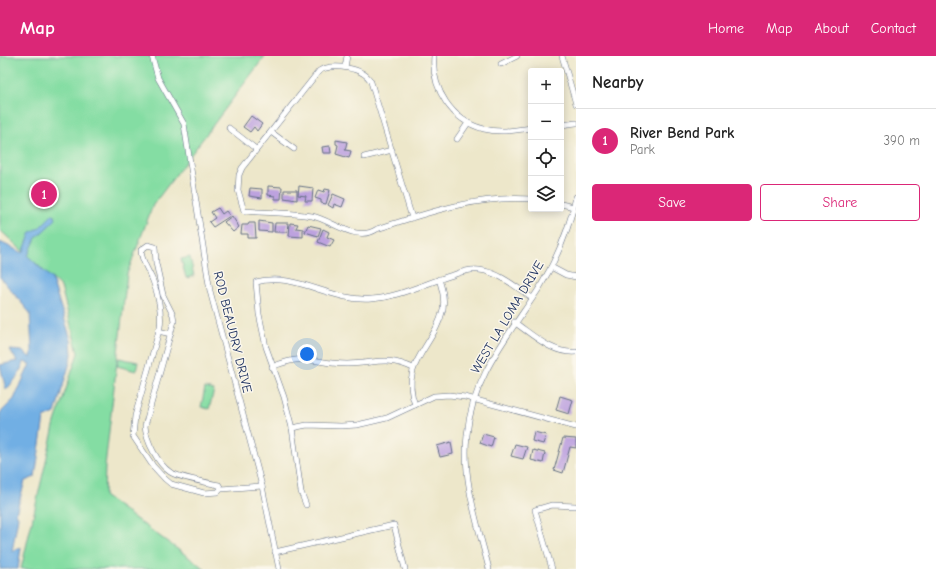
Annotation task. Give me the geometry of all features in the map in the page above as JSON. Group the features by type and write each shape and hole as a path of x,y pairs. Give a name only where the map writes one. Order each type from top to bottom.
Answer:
{"street":[{"name":"ROD BEAUDRY DRIVE","path":"152,56 158,78 184,124 210,291 262,486 279,569"},
{"path":"345,67 347,56"},
{"path":"434,56 434,73 439,91 453,112 468,123 492,130 528,128"},
{"path":"501,64 517,56"},
{"path":"562,56 576,104"},
{"path":"412,218 369,79 364,74 345,67 325,68 319,71 256,149 242,168 239,175 238,190 244,211 313,216 346,230 363,233 371,233 377,229 412,218 482,200 509,198 528,199"},
{"path":"458,139 468,123"},
{"path":"564,125 576,123"},
{"path":"229,128 256,149"},
{"path":"271,132 294,149"},
{"path":"364,157 392,150"},
{"name":"WEST LA LOMA DRIVE","path":"489,569 470,493 466,461 468,422 486,369 514,322 532,298 551,268 564,240 576,197"},
{"path":"564,205 574,207"},
{"path":"221,489 219,485 171,473 161,462 145,435 145,426 170,334 173,315 163,295 156,263 155,247 148,245 141,250 141,256 155,287 161,312 158,331 135,416 134,436 153,466 171,484 204,493 218,492 221,489 262,486"},
{"path":"551,268 566,275 576,277"},
{"path":"306,505 301,492 292,428 284,397 272,367 262,330 256,282 271,278 287,280 340,297 361,300 391,296 439,279 471,270 486,271 499,276 532,298"},
{"path":"415,405 410,388 413,368 441,316 443,300 439,279"},
{"path":"514,322 549,346 564,352 576,352"},
{"path":"158,331 170,334"},
{"path":"272,367 286,361 300,358 339,364 390,361 413,368"},
{"path":"292,428 307,425 357,425 387,418 434,396 442,395 457,395 576,428"},
{"path":"552,569 535,510 552,505 576,506"},
{"path":"275,552 394,525 405,569"}],"green space":[{"path":"0,56 265,56 153,205 127,274 105,466 104,496 205,569 21,569 55,422 78,353 61,287 0,230"},
{"path":"190,257 194,276 186,278 181,259"},
{"path":"119,358 138,362 136,371 117,366"},
{"path":"205,388 214,390 209,409 201,407"}],"water":[{"path":"53,214 56,219 36,238 28,256 52,279 71,340 72,355 55,413 44,418 35,477 25,481 16,513 18,517 12,552 21,547 18,569 0,569 0,413 14,399 30,364 24,362 18,376 6,390 0,365 17,361 10,350 22,351 31,358 32,350 30,313 0,277 0,242 23,253 31,232 39,228"}],"building":[{"path":"251,116 262,124 257,131 254,127 250,132 243,127"},
{"path":"336,140 347,142 345,150 351,151 349,158 336,154 338,145 336,144"},
{"path":"330,146 331,153 323,153 322,147"},
{"path":"268,186 282,187 281,199 275,199 275,196 268,195"},
{"path":"299,186 313,188 312,201 305,201 306,196 298,195"},
{"path":"250,188 262,189 262,198 249,196"},
{"path":"325,189 330,190 326,204 321,203 321,200 315,198 318,190 324,192"},
{"path":"284,190 297,190 297,200 284,198"},
{"path":"333,194 345,199 342,207 334,204 333,208 328,205"},
{"path":"218,208 222,214 226,211 230,216 213,227 209,222 215,218 211,212"},
{"path":"232,216 239,227 233,232 224,222"},
{"path":"259,221 272,223 272,232 259,231"},
{"path":"249,223 255,223 256,238 248,238 248,234 241,234 242,225 248,225"},
{"path":"275,223 288,223 287,232 274,232"},
{"path":"290,223 298,224 296,228 303,229 303,237 289,236"},
{"path":"308,225 321,228 318,236 305,232"},
{"path":"323,229 329,232 327,237 334,240 330,247 318,242"},
{"path":"560,396 573,400 569,414 556,410"},
{"path":"534,432 546,435 543,444 532,441"},
{"path":"483,434 494,437 491,447 480,443"},
{"path":"563,438 576,439 576,448 570,447 563,473 554,470"},
{"path":"451,442 453,454 440,457 437,446"},
{"path":"515,444 527,447 523,459 511,456"},
{"path":"533,450 545,453 543,463 531,460"}],"place":[{"name":"River Bend Park","path":"44,194"}]}
